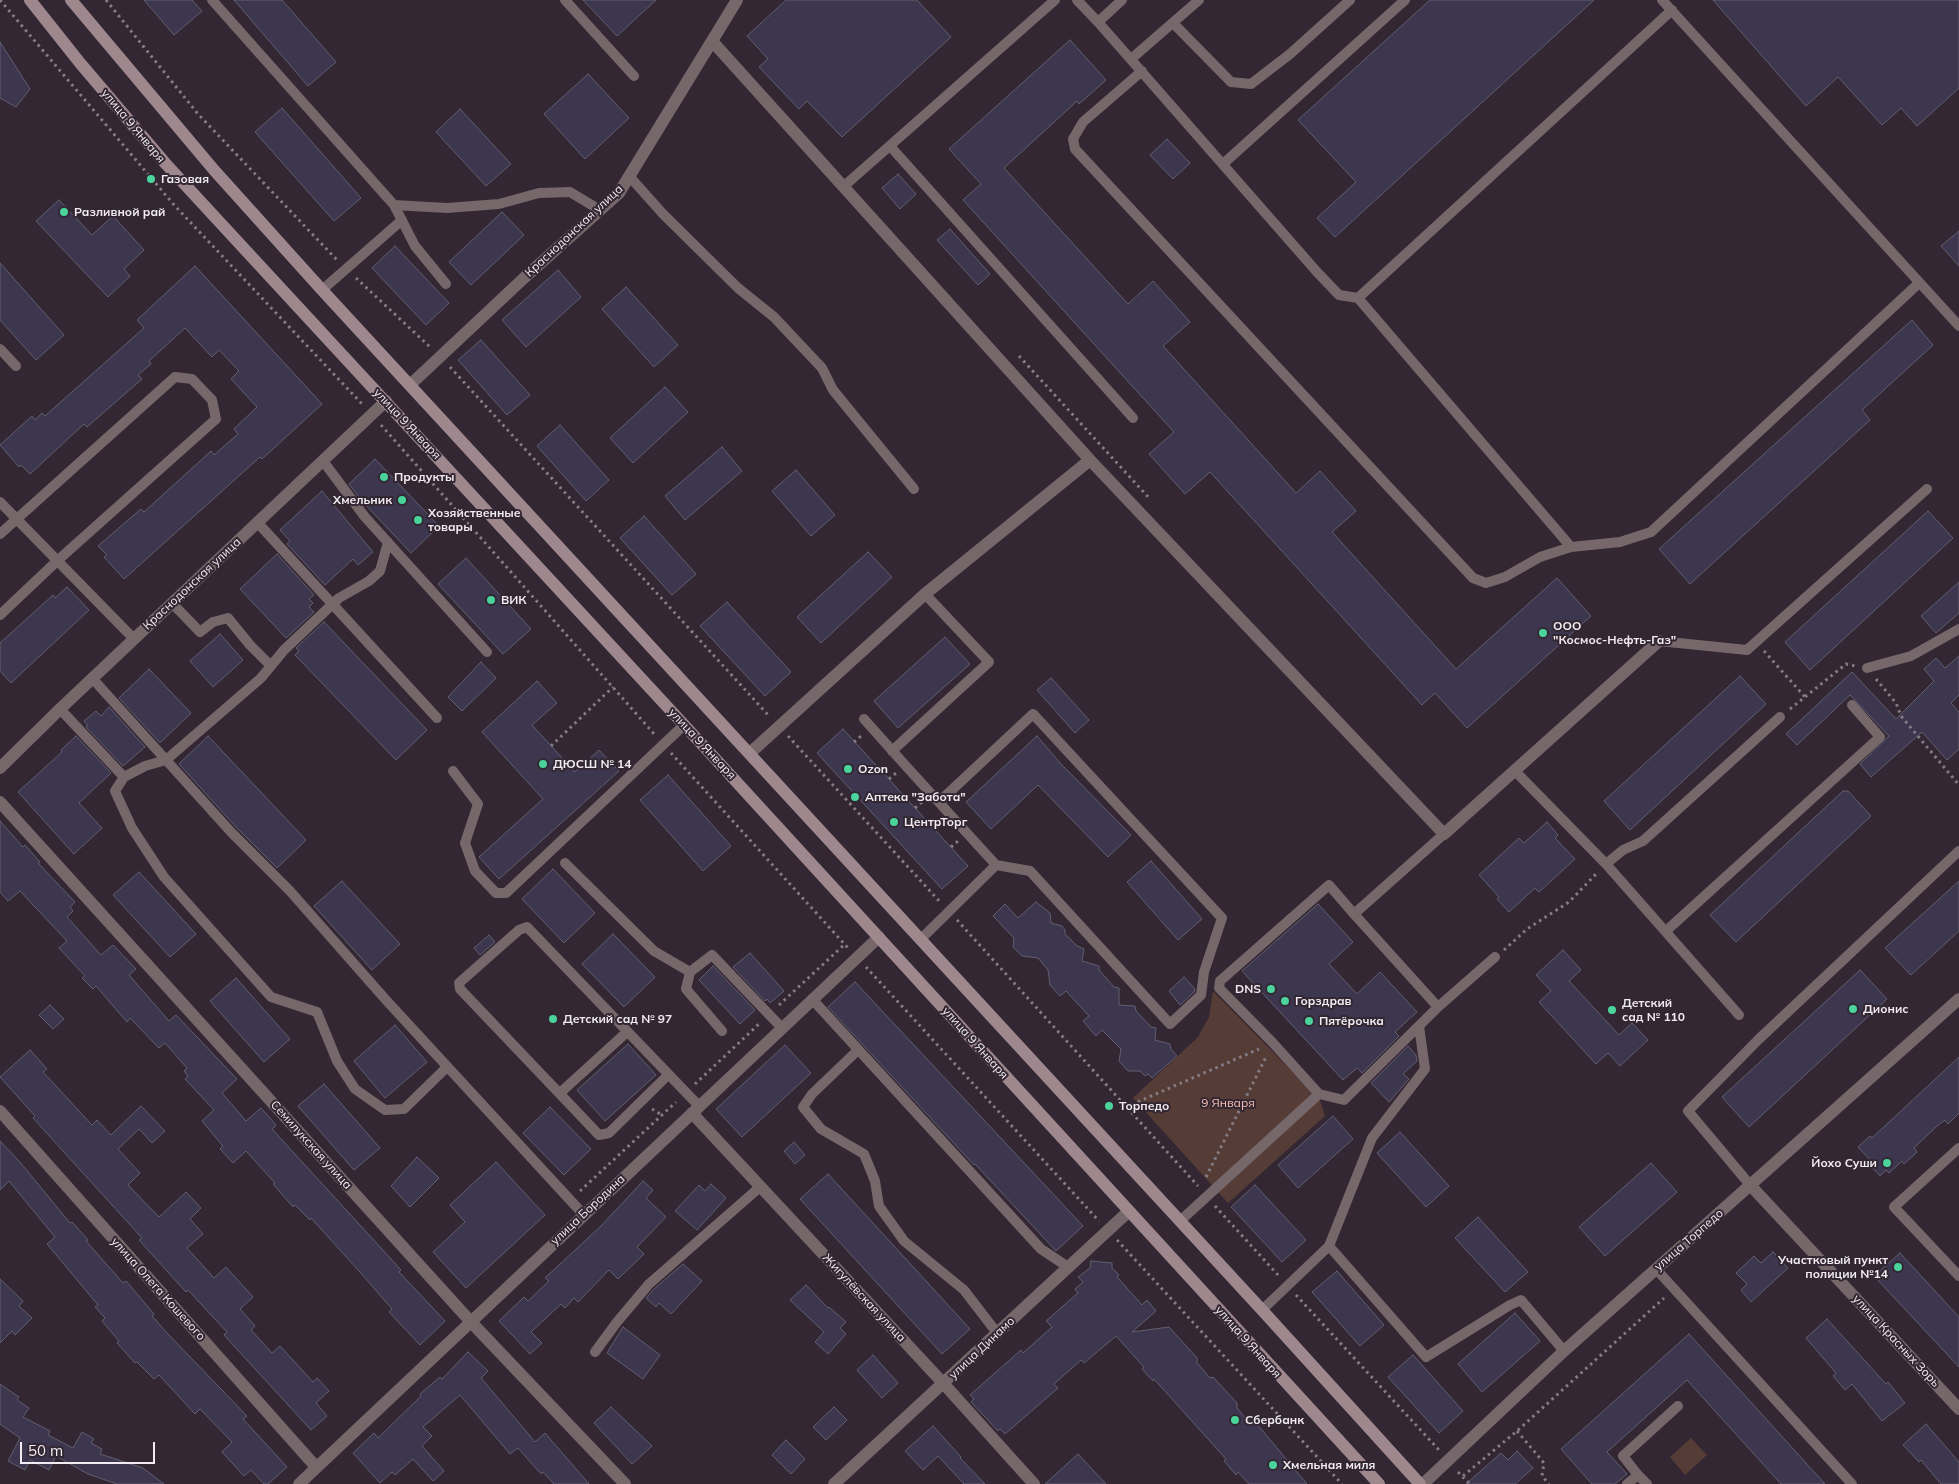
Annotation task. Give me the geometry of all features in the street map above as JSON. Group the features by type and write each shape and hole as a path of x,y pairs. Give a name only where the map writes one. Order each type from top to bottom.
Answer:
{"main road":[{"name":"улица 9 Января","path":"30,0 80,63 165,163 879,937 1379,1484"},
{"path":"71,0 214,170 322,290 1421,1484"}],"street":[{"name":"Краснодонская улица","path":"410,385 524,278 619,193 738,0"},
{"path":"712,41 1090,460 1444,834 1659,641"},
{"name":"Краснодонская улица","path":"0,768 60,708 386,401"},
{"path":"750,753 925,594 1090,460"},
{"name":"Семилукская улица","path":"0,802 471,1322 625,1484"},
{"name":"улица Бородина","path":"299,1484 879,937"},
{"name":"улица Торпедо","path":"1421,1484 1564,1351 1959,999"},
{"name":"Жигулёвская улица","path":"696,1110 760,1187 943,1383 1034,1484"},
{"name":"улица Олега Кошевого","path":"0,1111 316,1467"},
{"name":"улица Красных Зорь","path":"1751,1186 1959,1409"},
{"name":"улица Динамо","path":"834,1484 1129,1211"}],"lane":[{"path":"212,0 394,205 415,246 446,284"},
{"path":"565,0 634,76"},
{"path":"843,187 1054,0"},
{"path":"1077,0 1339,295 1358,298 1571,547"},
{"path":"1098,22 1122,0"},
{"path":"1131,60 1198,0"},
{"path":"1173,23 1231,82 1251,84 1290,54 1350,0"},
{"path":"1223,164 1405,0"},
{"path":"1662,0 1959,326"},
{"path":"1358,298 1672,10"},
{"path":"1142,71 1084,122 1073,139 1075,149 1473,578 1486,583 1505,577 1540,557 1571,547 1620,542 1651,532 1919,283"},
{"path":"890,146 1133,418"},
{"path":"630,177 663,214 738,288 774,316 822,368 833,390 914,489"},
{"path":"394,205 448,208 499,204 539,192 570,192 600,210"},
{"path":"322,290 402,220"},
{"path":"0,349 16,366"},
{"path":"0,534 175,376 192,379 212,400 216,419 57,560 0,615"},
{"path":"323,461 365,517 487,652"},
{"path":"1659,641 1747,650 1927,489"},
{"path":"0,502 134,639"},
{"path":"257,522 437,718"},
{"path":"388,542 380,571 369,581 344,595 332,605 284,650 261,678 166,760 145,766 124,777 114,791 132,828 164,877 271,997 317,1012 337,1061 355,1089 384,1110 404,1108 447,1067"},
{"path":"892,750 989,662 925,594"},
{"path":"172,602 200,632 213,622 228,618 250,645 271,666"},
{"path":"1867,668 1911,656 1959,629"},
{"path":"92,678 231,832 290,892 447,1067 584,1214"},
{"path":"1666,931 1880,737 1852,705"},
{"path":"60,708 124,777"},
{"path":"864,719 939,802 996,865 1030,871 1170,1024 1201,995 1204,972 1222,918 1033,714 939,802"},
{"path":"1606,864 1623,850 1643,841 1780,717"},
{"path":"453,771 478,804 464,843 475,871 496,893 506,894 684,726"},
{"path":"1514,770 1606,864 1739,1015"},
{"path":"1354,914 1444,834"},
{"path":"1751,1186 1688,1111 1759,1039 1959,851"},
{"path":"566,863 654,951 690,972"},
{"path":"921,939 996,865"},
{"path":"1438,1007 1329,885 1220,980 1219,988 1273,1043 1319,1094 1344,1100 1438,1007 1495,958"},
{"path":"668,1075 608,1133 599,1135 458,985 519,930 527,927 686,1093 696,1110"},
{"path":"722,1031 686,989 690,972 712,955 782,1028"},
{"path":"812,999 1041,1249 1068,1267"},
{"path":"1262,1310 1329,1246 1372,1138 1425,1069 1419,1026"},
{"path":"560,1093 627,1032"},
{"path":"858,1050 812,1094 803,1107 821,1129 864,1154 875,1181 879,1206 904,1241 964,1290 997,1333"},
{"path":"1180,1221 1319,1094"},
{"path":"1959,1148 1894,1206 1959,1276"},
{"path":"595,1352 649,1284 760,1187"},
{"path":"1329,1246 1426,1358 1521,1300 1564,1351"},
{"path":"1656,1269 1852,1484"},
{"path":"1647,1484 1623,1456 1678,1406"},
{"path":"1627,1484 1638,1475"}],"path":[{"path":"0,0 175,206 372,415 664,745 856,957 1342,1484"},
{"path":"106,0 198,114 347,270 441,357 949,911"},
{"path":"1016,352 1156,506"},
{"path":"1757,642 1805,697"},
{"path":"551,746 613,687"},
{"path":"1495,958 1527,929 1569,902 1606,864"},
{"path":"571,1200 845,944"},
{"path":"1126,1107 1273,1043"},
{"path":"1200,1189 1273,1043"},
{"path":"1463,1476 1517,1431 1674,1289"},
{"path":"1517,1431 1544,1463 1542,1476 1549,1484"}],"green space":[{"name":"9 Января","path":"1213,991 1320,1100 1325,1116 1228,1203 1133,1098 1198,1037 1209,1017"},
{"path":"1691,1438 1707,1455 1685,1475 1670,1457"}],"building":[{"path":"144,0 192,0 202,11 174,35"},
{"path":"234,0 282,0 336,62 308,86"},
{"path":"583,0 656,0 617,36"},
{"path":"786,0 917,0 951,37 842,137 807,101 799,109 759,67 768,59 747,36"},
{"path":"1430,0 1594,0 1335,237 1317,218 1356,182 1298,120"},
{"path":"1713,0 1959,0 1959,88 1917,126 1901,108 1882,125 1838,77 1806,106"},
{"path":"1070,40 1106,80 1079,104 1077,101 1004,168 1128,304 1153,281 1190,322 1163,346 1296,493 1320,471 1356,511 1332,532 1456,669 1557,578 1591,616 1467,728 1435,693 1422,705 1210,472 1185,494 1149,454 1174,432 963,200 981,184 949,149"},
{"path":"0,42 30,89 16,107 0,98"},
{"path":"588,74 629,118 585,159 544,114"},
{"path":"282,108 361,198 334,221 255,132"},
{"path":"460,109 511,164 486,186 436,132"},
{"path":"1167,139 1190,163 1173,179 1150,155"},
{"path":"898,174 916,194 900,209 882,188"},
{"path":"59,200 92,235 113,216 144,250 124,269 130,276 108,297 36,221"},
{"path":"502,212 524,235 471,285 449,262"},
{"path":"950,229 990,274 978,285 937,240"},
{"path":"1959,231 1959,266 1941,246"},
{"path":"395,246 449,303 426,325 372,268"},
{"path":"0,263 64,335 36,360 0,320"},
{"path":"195,266 322,404 124,579 104,557 107,555 98,546 141,509 144,512 211,451 214,455 238,434 234,429 257,407 231,379 239,371 219,350 212,357 185,328 149,361 151,364 138,375 142,379 87,427 84,424 30,474 21,465 19,467 0,445 32,416 35,420 42,413 45,416 144,328 137,320"},
{"path":"558,270 581,297 526,347 502,320"},
{"path":"626,287 678,345 654,367 602,309"},
{"path":"1912,320 1933,345 1862,410 1870,420 1690,584 1659,549"},
{"path":"481,340 530,395 507,415 458,360"},
{"path":"665,387 688,412 633,463 610,438"},
{"path":"560,425 609,480 586,501 537,446"},
{"path":"722,447 742,471 685,520 665,496"},
{"path":"375,459 439,526 411,553 361,500 349,484"},
{"path":"796,470 835,515 811,536 772,491"},
{"path":"322,491 373,552 358,565 353,559 325,585 287,544 290,541 280,530"},
{"path":"1928,511 1953,538 1810,670 1785,642"},
{"path":"644,516 696,574 672,595 620,538"},
{"path":"868,552 892,577 821,643 797,617"},
{"path":"277,554 314,595 309,599 313,603 309,607 314,612 286,638 240,589"},
{"path":"466,558 531,629 503,654 438,584"},
{"path":"1959,582 1959,613 1936,633 1921,616"},
{"path":"67,587 89,610 11,683 0,671 0,643 53,595 55,598"},
{"path":"727,602 791,672 765,696 700,626"},
{"path":"324,622 427,730 396,760 295,655 299,651 296,648"},
{"path":"220,634 243,660 213,687 190,661"},
{"path":"945,637 970,664 898,728 874,701"},
{"path":"1959,656 1959,695 1951,703 1959,712 1959,749 1947,760 1922,732 1871,777 1860,764 1889,736 1850,695 1797,745 1786,734 1852,672 1896,719 1934,681 1924,669 1936,658 1945,668"},
{"path":"481,662 496,678 462,711 448,697"},
{"path":"149,669 191,713 160,743 119,698"},
{"path":"1740,676 1766,704 1630,830 1604,801"},
{"path":"1051,678 1089,720 1075,733 1037,690"},
{"path":"537,681 557,703 532,725 575,772 599,750 619,771 499,879 479,857 543,799 482,732"},
{"path":"109,707 145,747 123,766 86,727 88,726 84,721 96,711 101,716"},
{"path":"843,729 968,866 942,889 817,753"},
{"path":"76,736 111,773 79,803 102,828 74,854 18,792 62,752 61,750"},
{"path":"208,736 306,840 277,868 236,827 179,764"},
{"path":"1037,736 1061,764 1131,835 1108,857 1038,785 991,829 966,802"},
{"path":"668,775 731,846 703,871 640,800"},
{"path":"1843,791 1848,791 1871,816 1736,942 1710,915"},
{"path":"0,821 23,847 25,845 40,862 38,863 75,902 70,907 73,911 67,917 101,955 113,945 136,969 129,975 169,1021 176,1015 237,1079 222,1093 246,1121 261,1108 276,1125 272,1129 445,1321 420,1345 389,1312 392,1309 359,1271 311,1218 310,1220 295,1205 293,1207 273,1184 275,1183 246,1151 233,1163 220,1149 223,1146 202,1121 214,1110 185,1079 188,1076 184,1071 187,1068 165,1043 159,1048 130,1018 127,1022 96,986 93,989 82,978 85,976 59,948 67,941 20,891 8,901 0,892"},
{"path":"1547,822 1558,835 1555,838 1575,859 1539,892 1535,888 1509,912 1497,899 1499,897 1479,875 1519,838 1524,843"},
{"path":"1151,861 1202,919 1178,940 1127,882"},
{"path":"553,869 595,913 564,943 522,899"},
{"path":"139,872 196,934 170,957 113,895"},
{"path":"342,881 400,944 372,970 314,906"},
{"path":"1959,881 1959,931 1911,975 1885,948"},
{"path":"1036,902 1050,913 1051,923 1062,926 1065,934 1077,946 1084,949 1082,961 1099,966 1099,970 1114,987 1119,988 1119,1005 1135,1006 1136,1011 1151,1027 1156,1028 1155,1040 1170,1044 1171,1049 1177,1056 1152,1078 1148,1074 1145,1076 1140,1071 1128,1071 1119,1061 1121,1049 1102,1030 1096,1036 1083,1021 1089,1016 1066,991 1060,996 1050,985 1048,970 1038,958 1022,956 1013,947 1014,938 993,916 1005,904 1018,918"},
{"path":"1318,904 1353,942 1329,964 1357,994 1380,972 1417,1012 1395,1032 1399,1036 1362,1073 1357,1068 1343,1080 1242,971"},
{"path":"613,934 655,977 624,1007 582,964"},
{"path":"489,935 495,942 480,955 474,948"},
{"path":"1563,950 1581,970 1569,981 1619,1035 1632,1023 1648,1040 1620,1066 1608,1053 1596,1064 1539,1002 1551,991 1536,975"},
{"path":"750,953 784,991 770,1003 767,999 765,1001 733,967"},
{"path":"713,966 755,1010 740,1024 699,980"},
{"path":"1860,970 1887,999 1749,1127 1722,1097"},
{"path":"1184,977 1195,989 1180,1005 1169,991"},
{"path":"236,978 290,1039 264,1062 210,1001"},
{"path":"855,982 1083,1226 1056,1251 828,1007"},
{"path":"50,1005 64,1019 53,1029 39,1015"},
{"path":"395,1025 427,1062 385,1098 354,1061"},
{"path":"628,1044 656,1075 605,1121 577,1090"},
{"path":"785,1045 811,1073 742,1137 716,1109"},
{"path":"1408,1046 1416,1055 1417,1061 1403,1074 1409,1079 1389,1102 1371,1083"},
{"path":"30,1050 47,1069 43,1072 92,1125 97,1120 111,1135 141,1106 165,1131 152,1143 139,1129 118,1149 140,1173 128,1185 159,1217 186,1192 201,1208 190,1219 203,1234 187,1248 214,1278 226,1267 253,1297 240,1309 255,1326 251,1330 272,1353 280,1346 313,1382 317,1378 329,1391 316,1403 327,1416 311,1430 224,1335 227,1332 188,1290 186,1292 139,1240 142,1238 33,1118 35,1116 0,1077"},
{"path":"1959,1057 1959,1113 1948,1124 1945,1120 1937,1126 1914,1148 1917,1152 1904,1164 1902,1161 1889,1173 1886,1170 1880,1176 1869,1164 1872,1162 1858,1147 1870,1136 1872,1138"},
{"path":"324,1084 380,1148 354,1170 298,1106"},
{"path":"550,1107 591,1149 564,1175 523,1133"},
{"path":"1333,1116 1353,1139 1298,1188 1278,1165"},
{"path":"1400,1132 1449,1186 1426,1207 1377,1153"},
{"path":"0,1141 70,1223 72,1222 88,1240 86,1241 123,1283 126,1281 154,1314 152,1316 166,1332 247,1416 243,1419 287,1467 268,1484 264,1484 251,1470 244,1476 222,1452 232,1442 200,1409 195,1414 159,1375 154,1379 137,1362 135,1363 117,1343 119,1341 102,1321 105,1318 95,1307 98,1305 47,1244 55,1237 9,1181 0,1190"},
{"path":"794,1142 805,1155 795,1164 784,1151"},
{"path":"417,1157 439,1178 410,1207 391,1186"},
{"path":"496,1162 545,1215 466,1288 433,1252 465,1222 450,1205"},
{"path":"1651,1163 1677,1192 1605,1256 1579,1227"},
{"path":"828,1174 970,1329 942,1354 800,1199"},
{"path":"643,1181 653,1190 646,1198 666,1217 637,1247 644,1254 618,1279 609,1270 578,1302 574,1298 565,1308 561,1304 531,1332 542,1343 530,1354 499,1321 524,1297 528,1301 549,1281 545,1278 601,1226"},
{"path":"711,1184 726,1198 697,1230 675,1211 699,1185 705,1191"},
{"path":"1255,1185 1306,1240 1282,1262 1231,1207"},
{"path":"1478,1217 1528,1272 1505,1292 1455,1238"},
{"path":"1773,1252 1788,1268 1751,1302 1741,1290 1747,1284 1736,1273 1754,1256 1761,1263"},
{"path":"1900,1253 1959,1317 1959,1367 1874,1276"},
{"path":"1091,1261 1112,1263 1112,1268 1119,1275 1117,1277 1142,1305 1147,1300 1156,1311 1132,1332 1169,1327 1197,1358 1197,1363 1210,1378 1213,1377 1237,1403 1237,1408 1247,1420 1252,1418 1307,1484 1249,1484 1238,1472 1236,1475 1224,1461 1226,1459 1154,1379 1153,1381 1142,1369 1144,1367 1116,1336 1084,1363 1081,1360 1054,1384 1058,1388 1005,1434 1000,1429 998,1431 971,1402 974,1399 970,1395 1021,1350 1023,1353 1052,1327 1046,1321 1078,1293 1075,1289 1083,1282 1078,1277 1090,1268"},
{"path":"683,1264 702,1281 671,1314 659,1303 656,1307 646,1298"},
{"path":"1337,1271 1384,1325 1360,1346 1312,1292"},
{"path":"0,1279 23,1301 19,1306 32,1318 15,1335 12,1331 0,1343"},
{"path":"806,1285 828,1308 846,1322 840,1328 846,1334 828,1354 815,1342 824,1332 790,1300"},
{"path":"1515,1313 1540,1341 1482,1392 1458,1364"},
{"path":"1827,1319 1886,1384 1888,1382 1905,1403 1882,1421 1852,1384 1845,1390 1833,1376 1836,1373 1806,1338"},
{"path":"623,1327 660,1355 643,1379 607,1353"},
{"path":"1689,1334 1825,1484 1781,1484 1687,1380 1607,1452 1627,1474 1615,1484 1592,1484 1561,1449"},
{"path":"468,1352 488,1371 481,1378 535,1442 545,1433 589,1484 554,1484 543,1472 541,1474 518,1448 510,1454 460,1395 423,1427 432,1436 422,1446 444,1471 433,1481 413,1459 395,1475 392,1472 380,1483 353,1453 374,1433 378,1438 421,1396 420,1394 440,1377 442,1379"},
{"path":"873,1355 898,1383 882,1398 857,1370"},
{"path":"1413,1355 1463,1411 1439,1433 1388,1377"},
{"path":"0,1384 19,1397 17,1400 29,1408 23,1417 50,1431 48,1435 73,1448 82,1432 94,1439 91,1443 102,1449 100,1454 143,1468 164,1484 117,1484 88,1474 56,1456 49,1470 30,1460 25,1470 8,1461 20,1438 0,1424"},
{"path":"611,1407 652,1446 632,1464 594,1423"},
{"path":"834,1407 847,1420 826,1440 813,1427"},
{"path":"1926,1424 1959,1462 1959,1484 1941,1484 1921,1460 1919,1462 1903,1445"},
{"path":"933,1426 985,1484 964,1484 938,1456 923,1470 905,1451"},
{"path":"786,1440 805,1459 791,1474 772,1455"},
{"path":"1517,1451 1533,1468 1515,1484 1466,1484 1501,1453 1508,1460"},
{"path":"1078,1454 1106,1484 1045,1484"}],"place":[{"name":"Газовая","path":"151,179"},
{"name":"Разливной рай","path":"64,212"},
{"name":"Продукты","path":"384,477"},
{"name":"Хмельник","path":"402,500"},
{"name":"Хозяйственные товары","path":"418,520"},
{"name":"ВИК","path":"491,600"},
{"name":"ООО \"Космос-Нефть-Газ\"","path":"1543,633"},
{"name":"ДЮСШ № 14","path":"543,764"},
{"name":"Ozon","path":"848,769"},
{"name":"Аптека \"Забота\"","path":"855,797"},
{"name":"ЦентрТорг","path":"894,822"},
{"name":"DNS","path":"1271,989"},
{"name":"Горздрав","path":"1285,1001"},
{"name":"Дионис","path":"1853,1009"},
{"name":"Детский сад № 110","path":"1612,1010"},
{"name":"Детский сад № 97","path":"553,1019"},
{"name":"Пятёрочка","path":"1309,1021"},
{"name":"Торпедо","path":"1109,1106"},
{"name":"Йохо Суши","path":"1887,1163"},
{"name":"Участковый пункт полиции №14","path":"1898,1267"},
{"name":"Сбербанк","path":"1235,1420"},
{"name":"Хмельная миля","path":"1273,1465"}]}
